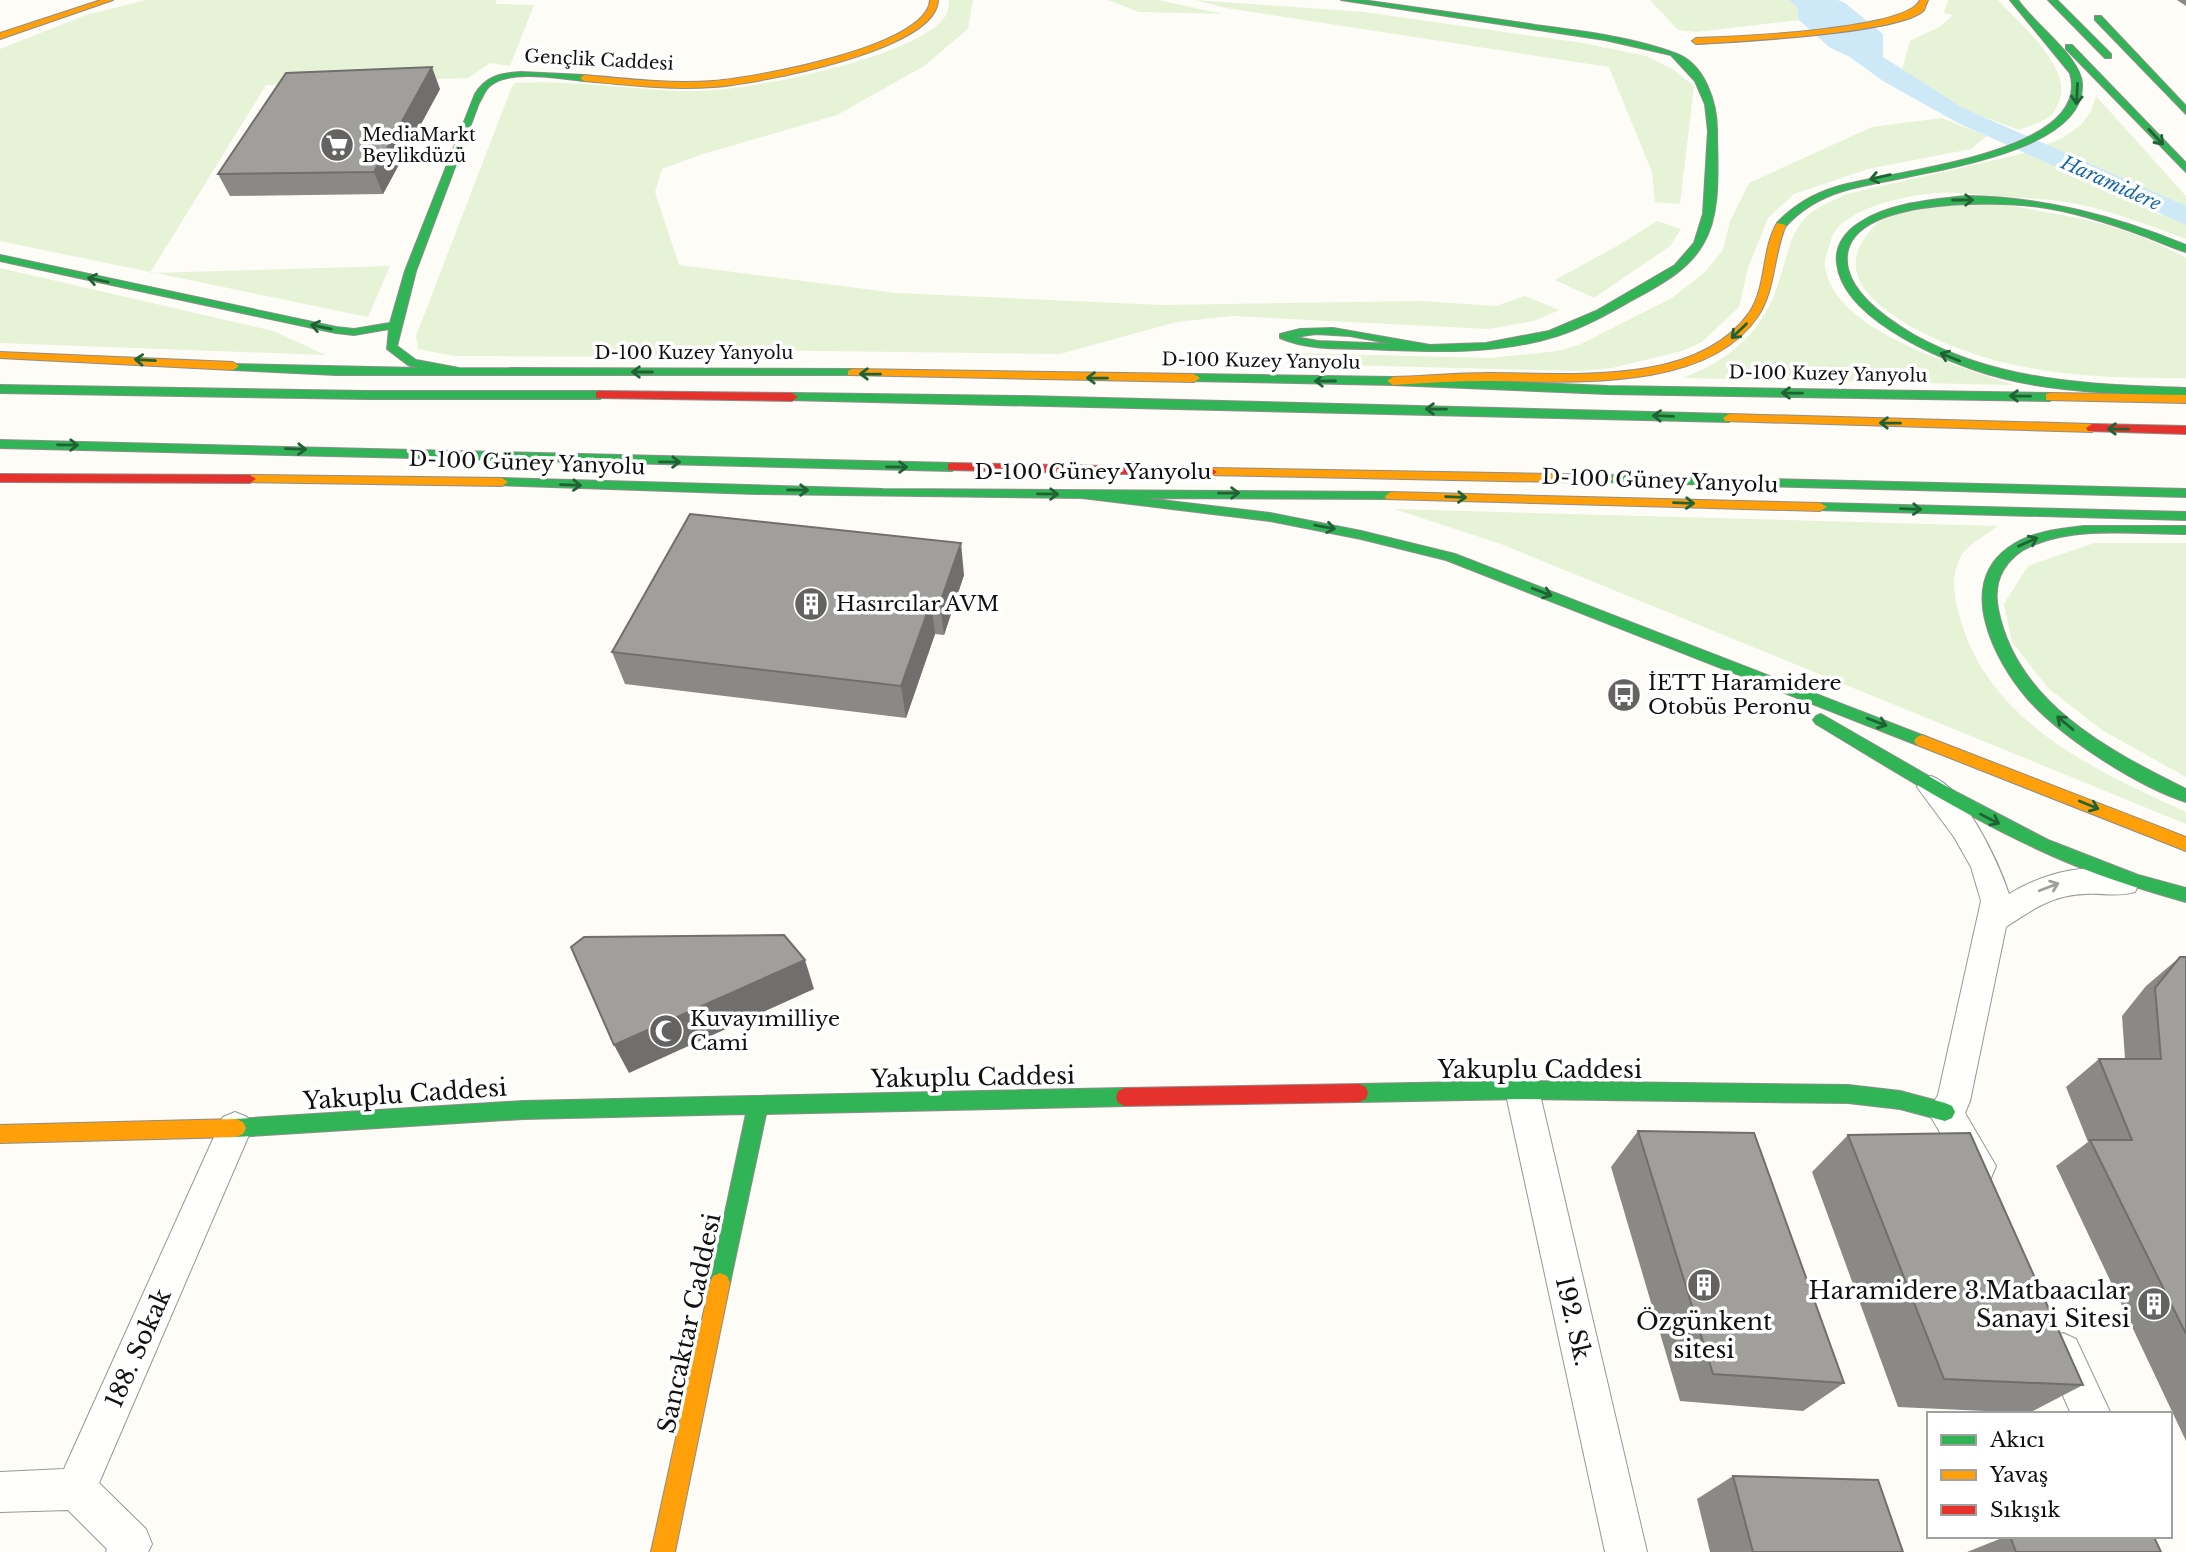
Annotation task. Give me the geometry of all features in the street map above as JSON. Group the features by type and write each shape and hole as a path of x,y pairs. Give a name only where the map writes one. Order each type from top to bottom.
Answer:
{"main road":[{"path":"0,36 109,0"},
{"name":"Gençlik Caddesi","path":"467,373 409,363 398,357 390,347 392,321 488,82 505,75 679,83 744,81 824,61 896,38 927,20 932,13 934,0"},
{"path":"1673,50 1696,41 1765,38 1893,21 1914,13 1921,8 1924,0"},
{"path":"1393,382 1477,377 1613,376 1668,366 1723,344 1749,321 1758,308 1776,236 1784,222 1802,206 1831,191 1851,185 2009,150 2063,125 2077,105 2079,86 2073,72 2023,15 2014,0"},
{"path":"2023,0 2186,169"},
{"path":"2052,0 2116,63"},
{"path":"0,36 57,1"},
{"path":"1362,1 1605,37 1710,57 1765,38"},
{"path":"2095,5 2120,17"},
{"path":"2095,5 2186,111"},
{"path":"1696,41 1709,45 1710,57"},
{"path":"1673,50 1690,66 1710,92"},
{"path":"1418,345 1353,335 1299,333 1284,336 1289,341 1314,343 1418,345 1486,345 1541,337 1571,327 1661,280 1683,264 1696,248 1708,218 1713,128 1710,92 1715,75"},
{"path":"2186,249 2129,225 2095,216 2022,203 1959,200 1915,204 1864,223 1851,235 1843,248 1842,266 1845,278 1855,294 1887,324 1927,347 1968,364 2002,374 2069,387 2186,392"},
{"path":"0,258 336,330 354,332 392,321"},
{"path":"0,371 141,374 336,370 392,321"},
{"path":"0,355 336,370"},
{"name":"D-100 Kuzey Yanyolu","path":"336,370 467,373 719,372 1393,382 1608,390 2186,399"},
{"path":"0,389 366,396 604,394 1024,400 2186,430"},
{"path":"0,444 248,447 623,461 2020,487 2186,493"},
{"path":"0,466 454,480"},
{"name":"D-100 Güney Yanyolu","path":"0,478 454,480 621,487 1087,495 1287,493 2186,516"},
{"path":"1087,495 1173,504 1375,537 1450,557 2186,844"},
{"path":"2186,530 2097,530 2038,537 2009,551 1991,573 1986,608 1992,631 2009,663 2033,694 2091,744 2158,784 2186,796"},
{"path":"1608,617 1749,681 1854,738 1984,817 2064,855 2144,884 2186,895"},
{"name":"Yakuplu Caddesi","path":"0,1134 235,1128 523,1110 1522,1090 1848,1094 1900,1100 1945,1112"},
{"name":"Sancaktar Caddesi","path":"663,1552 758,1104"}],"street":[{"path":"1930,786 1964,829 1985,865 1996,901 1952,1101 1945,1112 1974,1154 1991,1191"},
{"path":"1990,921 2027,897 2054,884 2092,880 2144,884"},
{"name":"192. Sk.","path":"1522,1090 1626,1552"},
{"name":"188. Sokak","path":"76,1489 235,1128"},
{"path":"2052,1327 2090,1412"},
{"path":"0,1492 76,1489 131,1544 127,1552"}],"green space":[{"path":"146,0 496,0 496,4 534,5 510,66 490,63 468,78 266,85 151,272 0,241 0,49 86,15"},
{"path":"949,0 973,0 968,29 924,66 837,115 700,155 662,169 655,192 679,265 896,293 1162,305 1421,301 1496,306 1525,296 1559,310 1534,321 1488,329 1232,316 1176,322 1060,354 736,350 680,357 454,356 418,349 416,336 515,83 696,91 719,90 789,78 869,58 903,45 930,30 946,15"},
{"path":"1108,0 1158,0 1223,14 1139,12"},
{"path":"1195,0 1364,12 1583,43 1646,56 1674,70 1694,86 1680,204 1655,202 1652,172 1609,67 1226,8"},
{"path":"1650,0 1789,0 1797,7 1799,20 1696,32 1678,30"},
{"path":"1948,0 1998,0 2031,34 2043,48 2059,77 2061,91 2051,116 2019,130 1968,111 1902,70 1910,41 1941,26 1953,15 1944,13"},
{"path":"2096,96 2186,196 2186,239 2092,207 2043,199 1944,193 1902,198 1858,213 1837,230 1825,260 1833,289 1851,310 1875,328 1933,357 2014,385 1683,378 1717,362 1756,327 1774,296 1797,229 1805,218 1816,210 1847,194 2021,154 2061,139 2081,125 2091,111","holes":["2062,152 2182,206 2161,215 2041,160"]},
{"path":"1942,118 1987,136 1971,149 1868,169 1794,194 1768,218 1748,268 1739,307 1702,342 1682,351 1612,368 1580,371 1301,364 1286,358 1295,353 1490,358 1558,351 1579,345 1672,298 1705,272 1723,250 1730,221 1749,183 1872,127"},
{"path":"1997,204 2094,222 2164,246 2186,258 2186,378 2075,374 1993,360 1949,345 1908,325 1871,297 1860,281 1856,263 1861,244 1882,220 1922,208"},
{"path":"1657,221 1681,229 1670,246 1594,298 1555,280 1619,245"},
{"path":"390,266 368,317 154,273"},
{"path":"0,268 273,331 326,355 0,343"},
{"path":"1394,509 1998,526 1961,556 1955,572 1954,587 1960,618 1975,655 1995,687 2021,715 2050,739 2117,779 2186,812 2186,824 1501,544"},
{"path":"2094,543 2186,543 2186,777 2102,730 2048,688 2012,642 2004,604 2028,566"}],"water":[{"name":"Haramidere","path":"1789,0 1838,0 1845,3 1883,34 1883,57 1963,108 2186,206 2186,225 1958,123 1883,81 1850,57 1829,47 1799,20 1797,7"}],"building":[{"name":"MediaMarkt Beylikdüzü","path":"432,67 374,172 218,174 286,73"},
{"name":"Hasırcılar AVM","path":"690,514 961,543 940,603 931,602 901,686 612,652"},
{"path":"784,935 805,960 614,1045 571,947 584,937"},
{"path":"2180,957 2186,957 2186,1334 2090,1140 2132,1140 2099,1059 2161,1059 2155,988"},
{"path":"1638,1131 1754,1133 1844,1383 1713,1374"},
{"path":"1970,1133 2083,1385 1944,1379 1848,1135"},
{"path":"1733,1476 1878,1480 1903,1552 1753,1552"},
{"path":"2011,1538 2154,1538 2161,1552 2016,1552"}],"traffic: fast":[{"path":"1345,0 1605,37 1669,53"},
{"path":"1781,225 1803,205 1830,192 1985,156 2022,144 2053,128 2073,108 2078,84 2075,73 2014,0"},
{"path":"2052,0 2108,56"},
{"path":"2098,18 2186,111"},
{"path":"2069,47 2186,169"},
{"path":"1417,345 1333,331 1300,332 1284,336 1298,342 1318,344 1402,347 1458,348 1514,343 1553,334 1588,319 1661,279 1686,260 1699,243 1709,214 1712,117 1706,91 1699,79 1675,56"},
{"path":"457,371 412,363 391,347 410,271 475,103 489,82 509,75 584,78"},
{"path":"2186,249 2115,222 2079,212 2042,204 1966,199 1929,203 1892,212 1870,221 1851,235 1843,249 1842,258 1842,267 1849,284 1867,306 1908,336 1945,355 1983,369 2063,385 2186,392"},
{"path":"0,258 336,330 354,332 388,326"},
{"path":"233,366 336,371 852,373"},
{"path":"1194,378 1393,381 1608,390 2050,397"},
{"path":"0,389 366,395 600,395"},
{"path":"792,397 1025,400 1729,418"},
{"path":"0,444 952,467"},
{"path":"1607,479 2186,493"},
{"path":"502,482 883,493 1391,496"},
{"path":"1087,495 1270,517 1361,535 1450,557 1922,741"},
{"path":"1820,507 2186,516"},
{"path":"2186,530 2127,529 2044,536 2011,551 1994,572 1989,589 1996,634 2011,666 2033,695 2090,743 2186,796"},
{"path":"1821,720 1953,798 2042,844 2089,864 2186,895"},
{"path":"1359,1093 1522,1090 1848,1094 1900,1100 1945,1112"},
{"path":"236,1128 523,1110 1125,1097"},
{"path":"720,1283 758,1104"}],"traffic: slow":[{"path":"0,36 109,0"},
{"path":"584,78 697,85 734,82 794,71 862,52 916,28 930,15 934,0"},
{"path":"1696,41 1765,38 1878,24 1914,13 1921,8 1924,0"},
{"path":"1393,381 1477,377 1593,377 1666,368 1700,357 1729,340 1752,317 1763,295 1773,247 1781,225"},
{"path":"0,355 233,366"},
{"path":"852,373 1194,378"},
{"path":"2050,397 2186,399"},
{"path":"1729,418 2092,428"},
{"path":"1211,472 1607,479"},
{"path":"250,479 502,482"},
{"path":"1391,496 1820,507"},
{"path":"1922,741 2186,844"},
{"path":"0,1134 236,1128"},
{"path":"663,1552 720,1283"}],"traffic: jam":[{"path":"600,395 792,397"},
{"path":"2092,428 2186,430"},
{"path":"952,467 1211,472"},
{"path":"0,478 250,479"},
{"path":"1125,1097 1359,1093"}],"place":[{"name":"MediaMarkt Beylikdüzü","path":"337,145"},
{"name":"Hasırcılar AVM","path":"811,604"},
{"name":"İETT Haramidere Otobüs Peronu","path":"1624,695"},
{"name":"Kuvayımilliye Cami","path":"666,1031"},
{"name":"Özgünkent sitesi","path":"1704,1285"},
{"name":"Haramidere 3.Matbaacılar Sanayi Sitesi","path":"2154,1304"}]}
